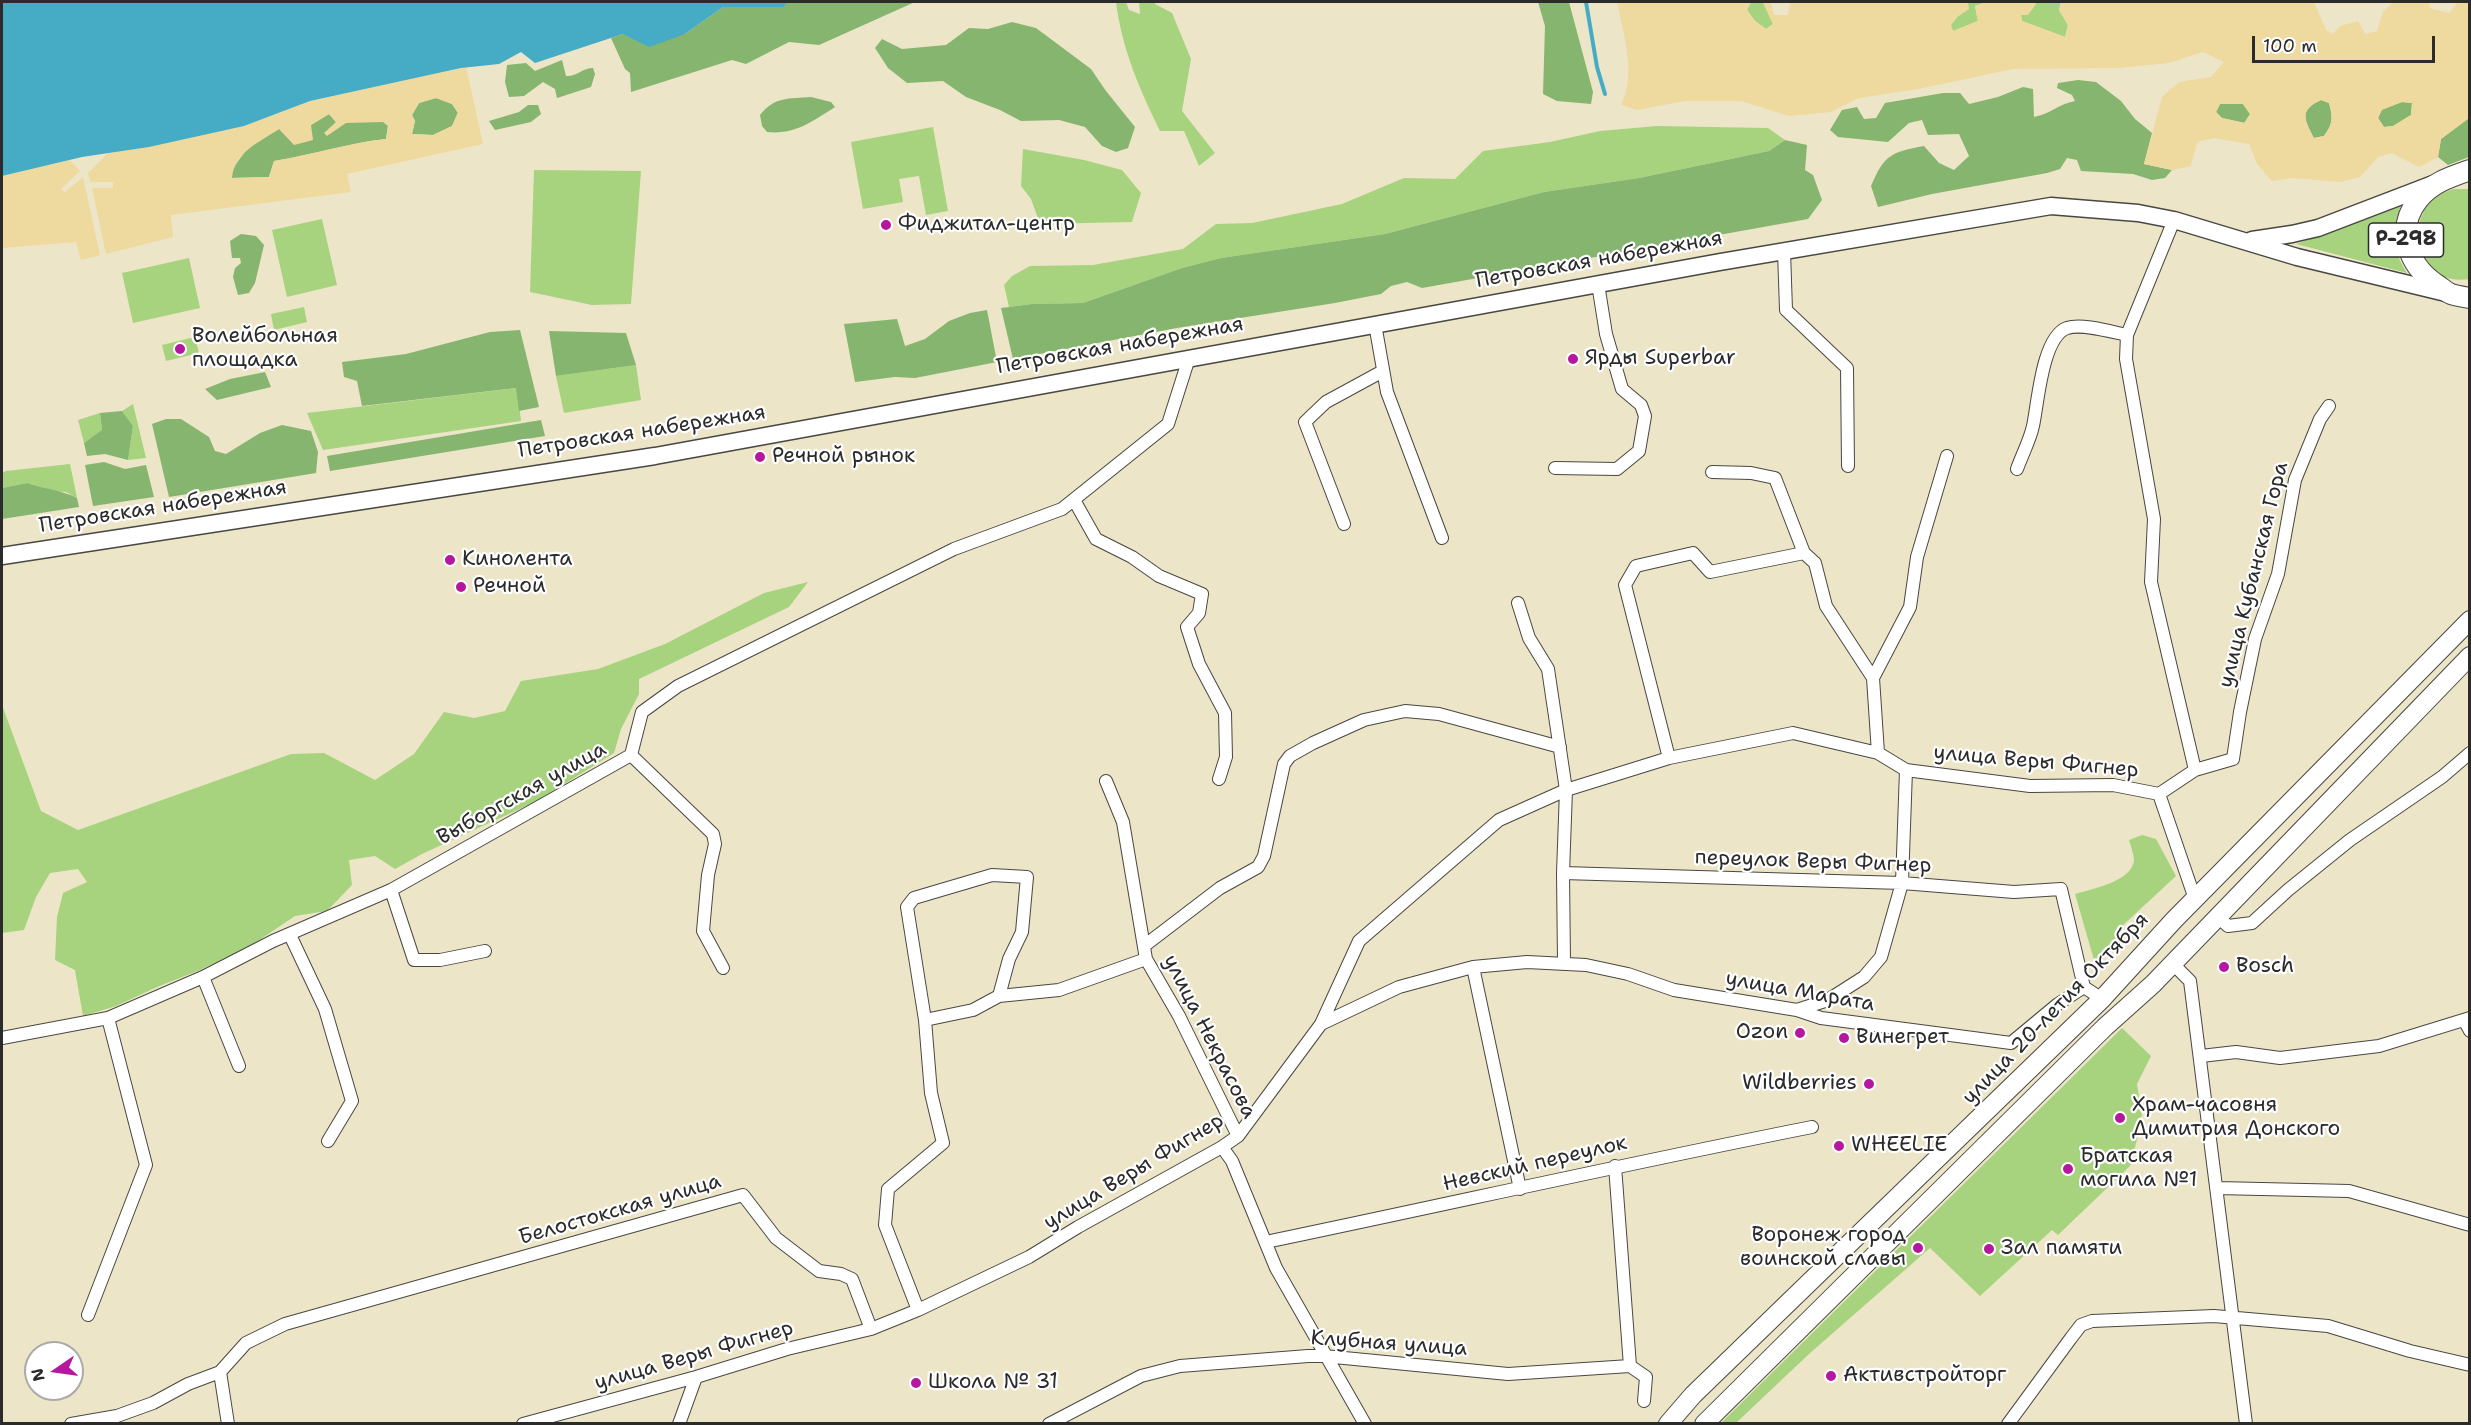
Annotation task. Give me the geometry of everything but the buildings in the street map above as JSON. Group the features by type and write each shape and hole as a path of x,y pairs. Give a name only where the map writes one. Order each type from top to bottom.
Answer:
{"highway":[{"name":"Р-298","path":"2449,294 2416,267 2409,254 2406,240 2407,226 2418,200 2440,181 2469,170"},
{"path":"2440,181 2469,180"},
{"path":"2449,294 2469,290"},
{"name":"Петровская набережная","path":"2449,294 2469,298"}],"main road":[{"name":"Петровская набережная","path":"2245,241 2318,228 2440,181"},
{"name":"Петровская набережная","path":"2,556 655,456 1598,284 2051,206 2138,213 2174,220 2297,257 2449,294"},
{"name":"улица 20-летия Октября","path":"1668,1424 1693,1395 2102,999 2195,899 2469,620"},
{"path":"1704,1424 1815,1312 1928,1205 2105,1027 2173,964 2469,656"}],"street":[{"path":"2159,794 2195,770 2151,582 2154,519 2126,359 2127,335 2174,220"},
{"path":"1784,251 1786,310 1847,368 1848,466"},
{"path":"1555,468 1617,468 1640,451 1645,416 1641,405 1623,389 1606,334 1598,284"},
{"path":"1375,324 1387,392 1442,538"},
{"path":"2017,469 2033,428 2043,370 2055,338 2067,328 2091,328 2127,335"},
{"name":"Выборгская улица","path":"2,1038 108,1018 203,977 273,941 391,890 631,756 642,712 678,686 954,549 1062,509 1168,424 1188,358"},
{"path":"1344,524 1305,422 1326,402 1383,371"},
{"name":"улица Кубанская Гора","path":"2195,770 2233,759 2255,639 2278,574 2295,480 2320,419 2329,406"},
{"path":"1873,678 1910,607 1917,557 1947,456"},
{"path":"1712,472 1751,473 1775,478 1804,553 1815,563 1826,606 1873,678 1878,753"},
{"path":"1074,500 1096,539 1132,556 1159,576 1202,594 1199,613 1187,627 1199,664 1225,713 1226,758 1219,779"},
{"path":"1669,758 1625,585 1636,566 1694,553 1710,572 1804,553"},
{"path":"1518,603 1529,638 1548,669 1566,790 1563,873 1564,962"},
{"path":"925,1020 973,1010 999,996 1059,990 1145,952 1220,888 1258,867 1264,856 1277,788 1284,764 1290,756 1364,720 1405,711 1439,714 1560,747"},
{"name":"улица Веры Фигнер","path":"523,1424 696,1377 787,1349 871,1329 918,1310 1029,1257 1078,1227 1222,1147 1238,1136 1321,1024 1359,941 1499,820 1566,790 1669,758 1794,733 1878,753 1906,770 2030,786 2113,785 2159,794 2195,899"},
{"path":"2218,917 2228,926 2252,923 2288,890 2350,840 2442,777 2469,753"},
{"path":"631,756 713,834 715,844 708,875 703,931 723,968"},
{"path":"1797,1010 1828,1000 1864,977 1881,957 1902,882 1906,770"},
{"name":"улица Некрасова","path":"1106,781 1123,822 1145,952 1238,1136"},
{"name":"переулок Веры Фигнер","path":"1563,873 1902,882 2014,892 2061,890 2085,987"},
{"path":"918,1310 885,1225 888,1189 943,1143 931,1093 925,1020 907,907 914,898 992,875 1027,877 1022,932 1009,959 999,996"},
{"path":"391,890 414,960 440,960 485,951"},
{"path":"290,934 325,1009 352,1101 328,1141"},
{"name":"улица Марата","path":"1321,1024 1399,987 1473,968 1527,962 1564,962 1628,974 1674,990 1797,1010 1821,1018 2011,1043 2058,1004 2085,987"},
{"path":"2173,964 2190,981 2246,1424"},
{"path":"1473,968 1520,1189"},
{"path":"203,977 239,1066"},
{"path":"2085,987 2102,999"},
{"path":"88,1315 146,1165 108,1018"},
{"path":"2201,1056 2236,1052 2280,1058 2379,1046 2468,1023"},
{"name":"Невский переулок","path":"1266,1242 1520,1189 1615,1166 1812,1127"},
{"name":"улица Некрасова","path":"1222,1147 1232,1161 1276,1268 1324,1356 1365,1424"},
{"path":"1615,1166 1630,1366 1646,1377 1644,1401"},
{"path":"2217,1188 2349,1191 2469,1225"},
{"name":"Белостокская улица","path":"220,1372 246,1343 285,1324 743,1195 776,1238 819,1271 841,1274 852,1279 871,1329"},
{"path":"2008,1424 2081,1325 2092,1321 2214,1316 2231,1319 2280,1320 2328,1326 2410,1351 2469,1365"},
{"name":"Клубная улица","path":"1049,1424 1142,1376 1180,1366 1324,1356 1508,1374 1630,1366"},
{"path":"71,1424 117,1416 153,1403 188,1384 220,1372 228,1424"},
{"path":"679,1424 696,1377"}],"green space":[{"path":"788,2 915,2 819,45 789,42 746,64 732,60 631,92 630,73 625,69 611,38 623,34 685,34 723,7 782,7"},
{"path":"1116,2 1126,2 1129,10 1140,14 1139,2 1155,2 1172,13 1191,59 1182,111 1215,153 1199,166 1184,131 1160,131 1132,68 1122,36"},
{"path":"1538,2 1569,2 1593,92 1591,104 1557,101 1543,94 1545,26"},
{"path":"1751,2 1763,2 1773,24 1766,29 1755,21 1747,10"},
{"path":"1968,2 1986,2 1975,6 1978,21 1953,31 1950,26 1968,9"},
{"path":"2034,2 2061,2 2059,10 2068,25 2065,37 2022,21 2021,15 2036,4"},
{"path":"1012,22 1036,28 1091,69 1135,127 1128,148 1116,152 1102,146 1085,127 1059,120 1021,121 966,97 943,81 907,83 888,68 875,48 882,39 902,49 946,45 969,28 988,29"},
{"path":"562,60 566,76 593,68 595,74 591,87 557,98 555,89 543,82 524,96 509,97 505,82 507,65 526,63 535,71"},
{"path":"2078,80 2096,82 2121,101 2135,119 2152,133 2144,164 2172,170 2165,178 2152,180 2133,174 2081,171 2077,160 2067,158 2060,169 2047,173 1932,194 1878,207 1871,186 1885,161 1896,153 1924,146 1939,163 1954,170 1969,156 1959,134 1928,135 1922,120 1909,123 1888,142 1838,137 1830,130 1842,110 1857,107 1864,119 1876,118 1885,103 1943,93 1960,93 1969,104 1998,97 2023,87 2033,89 2034,117 2075,101 2072,95 2057,88 2058,83"},
{"path":"811,97 831,102 835,107 795,129 767,132 762,126 760,115 771,104 777,101"},
{"path":"436,98 452,104 458,113 452,126 433,135 412,134 415,121 412,115 419,103"},
{"path":"2321,100 2329,103 2331,121 2324,136 2314,138 2306,121 2306,112"},
{"path":"2402,102 2412,103 2411,115 2393,126 2384,127 2378,118 2382,109"},
{"path":"2220,104 2243,104 2250,114 2245,123 2222,118 2216,112"},
{"path":"528,105 538,105 541,114 531,122 495,130 489,121 519,112"},
{"path":"329,114 336,122 384,122 388,126 386,139 274,161 269,177 231,178 233,168 247,149 279,129 311,125"},
{"path":"2469,118 2469,157 2448,165 2438,157 2441,139"},
{"path":"1657,126 1768,128 1785,140 1769,151 1639,178 1544,192 1385,234 1221,258 1182,268 1083,303 1009,307 1004,285 1012,276 1030,266 1093,265 1183,249 1216,224 1252,223 1342,204 1404,178 1455,179 1483,151 1550,142 1600,131"},
{"path":"933,127 948,211 926,215 919,176 899,179 903,202 863,209 851,142"},
{"path":"1785,140 1807,145 1805,170 1813,175 1822,200 1808,219 1422,288 1407,282 1391,286 1381,294 1335,303 1177,328 1013,359 1001,308 1032,304 1083,303 1182,268 1221,258 1385,234 1544,192 1639,178 1769,151"},
{"path":"1023,149 1084,160 1122,170 1141,193 1132,222 1040,224 1031,199 1021,186"},
{"path":"534,170 641,171 631,304 592,305 530,292"},
{"path":"2454,189 2469,189 2470,279 2451,279 2435,271 2425,259 2419,244 2419,227 2424,211 2436,198"},
{"path":"2401,206 2396,224 2395,241 2402,265 2407,273 2296,244"},
{"path":"322,219 337,285 287,297 272,230"},
{"path":"241,234 256,236 264,245 255,283 249,293 238,295 233,277 235,268 241,263 240,258 232,258 230,241"},
{"path":"189,258 200,308 133,323 122,273"},
{"name":"Волейбольная площадка","path":"304,307 307,322 274,330 271,314"},
{"path":"987,310 997,362 915,378 895,377 855,382 844,324 897,319 905,346 925,339 949,321 970,313"},
{"path":"520,330 539,407 519,411 516,388 362,406 357,381 344,377 342,362 406,354 490,332"},
{"path":"549,331 626,333 636,365 556,376"},
{"name":"Волейбольная площадка","path":"195,337 199,353 166,361 162,345"},
{"path":"636,365 641,400 564,413 556,376"},
{"path":"265,372 271,387 217,400 205,389 230,379"},
{"path":"517,388 521,421 323,450 307,413"},
{"path":"133,404 146,458 128,460 133,426 122,411"},
{"path":"122,411 133,426 128,460 105,454 87,456 84,443 102,430 100,413"},
{"path":"100,413 102,431 84,443 78,420"},
{"path":"166,419 181,419 209,437 215,451 226,454 260,433 282,425 311,431 318,452 316,473 169,497 152,424"},
{"path":"541,420 545,436 330,471 327,456"},
{"path":"104,462 125,469 146,465 154,497 93,506 85,465"},
{"path":"70,464 77,498 66,492 50,491 27,483 2,488 2,473 6,471"},
{"path":"27,483 71,495 77,498 79,507 2,519 2,488"},
{"path":"808,582 789,607 639,679 639,694 621,729 614,753 539,800 422,854 395,869 375,856 349,860 352,885 327,911 295,916 252,945 200,970 116,1006 83,1016 75,970 55,960 57,917 63,893 87,882 78,869 50,873 36,897 24,930 2,933 2,705 41,811 78,830 291,754 324,753 375,780 414,754 444,712 474,718 505,711 521,681 598,669 665,644 764,593"},
{"path":"2142,835 2156,839 2176,876 2121,927 2121,941 2096,967 2075,894 2111,883 2127,873 2134,859 2129,840"},
{"path":"2122,1028 2151,1056 2137,1084 2142,1116 2138,1120 2138,1136 2130,1166 2058,1235 2052,1230 1980,1296 1930,1248 1809,1354 1736,1423 1721,1423"}],"sand":[{"path":"1617,2 1751,2 1747,10 1755,21 1766,29 1773,24 1763,2 1780,2 1771,3 1774,15 1788,15 1790,2 1968,2 1969,9 1957,17 1951,25 1953,31 1978,21 1975,6 1986,2 2034,2 2036,4 2028,15 2021,15 2022,21 2065,37 2068,25 2059,10 2061,2 2314,2 2326,30 2333,34 2340,26 2358,21 2365,34 2377,31 2383,12 2393,2 2429,2 2430,8 2449,13 2458,2 2469,2 2469,118 2441,139 2438,157 2419,167 2392,153 2378,157 2360,177 2340,182 2293,178 2272,181 2257,164 2249,144 2214,138 2197,142 2191,166 2172,170 2144,164 2162,97 2179,82 2211,77 2224,62 2203,52 2169,63 2119,68 2013,69 1918,89 1859,98 1831,112 1789,116 1741,101 1685,101 1637,110 1621,105 1626,93 1628,67","holes":["2321,100 2329,103 2332,117 2324,136 2314,138 2306,121 2306,112","2402,102 2412,103 2411,115 2393,126 2384,127 2378,118 2382,110","2220,104 2243,104 2250,114 2244,123 2222,118 2216,112"]},
{"path":"466,67 483,144 347,174 351,192 171,215 173,237 106,254 92,188 113,188 113,182 90,182 88,173 108,153 244,126 310,101","holes":["436,98 452,104 458,112 452,126 433,135 412,134 415,121 412,115 419,103","329,114 336,122 324,133 327,136 346,123 383,122 388,126 386,139 274,161 269,177 232,178 238,161 256,143 279,129 294,145 313,140 311,125"]},
{"path":"70,160 80,171 61,189 65,192 83,177 100,255 81,260 76,242 2,248 2,176"}],"water":[{"path":"2,2 788,2 783,7 723,7 685,34 649,47 623,34 535,63 521,52 499,64 461,68 310,101 244,126 149,147 82,157 2,176"}],"waterway":[{"path":"1586,2 1597,67 1605,94"}],"place":[{"name":"Фиджитал-центр","path":"886,225"},
{"name":"Волейбольная площадка","path":"180,349"},
{"name":"Ярды Superbar","path":"1573,359"},
{"name":"Речной рынок","path":"760,457"},
{"name":"Кинолента","path":"450,560"},
{"name":"Речной","path":"461,587"},
{"name":"Bosch","path":"2224,967"},
{"name":"Ozon","path":"1800,1033"},
{"name":"Винегрет","path":"1844,1038"},
{"name":"Wildberries","path":"1869,1084"},
{"name":"Храм-часовня Димитрия Донского","path":"2120,1118"},
{"name":"WHEELIE","path":"1839,1146"},
{"name":"Братская могила №1","path":"2068,1169"},
{"name":"Воронеж город воинской славы","path":"1918,1248"},
{"name":"Зал памяти","path":"1989,1249"},
{"name":"Активстройторг","path":"1831,1376"},
{"name":"Школа № 31","path":"916,1383"}]}
